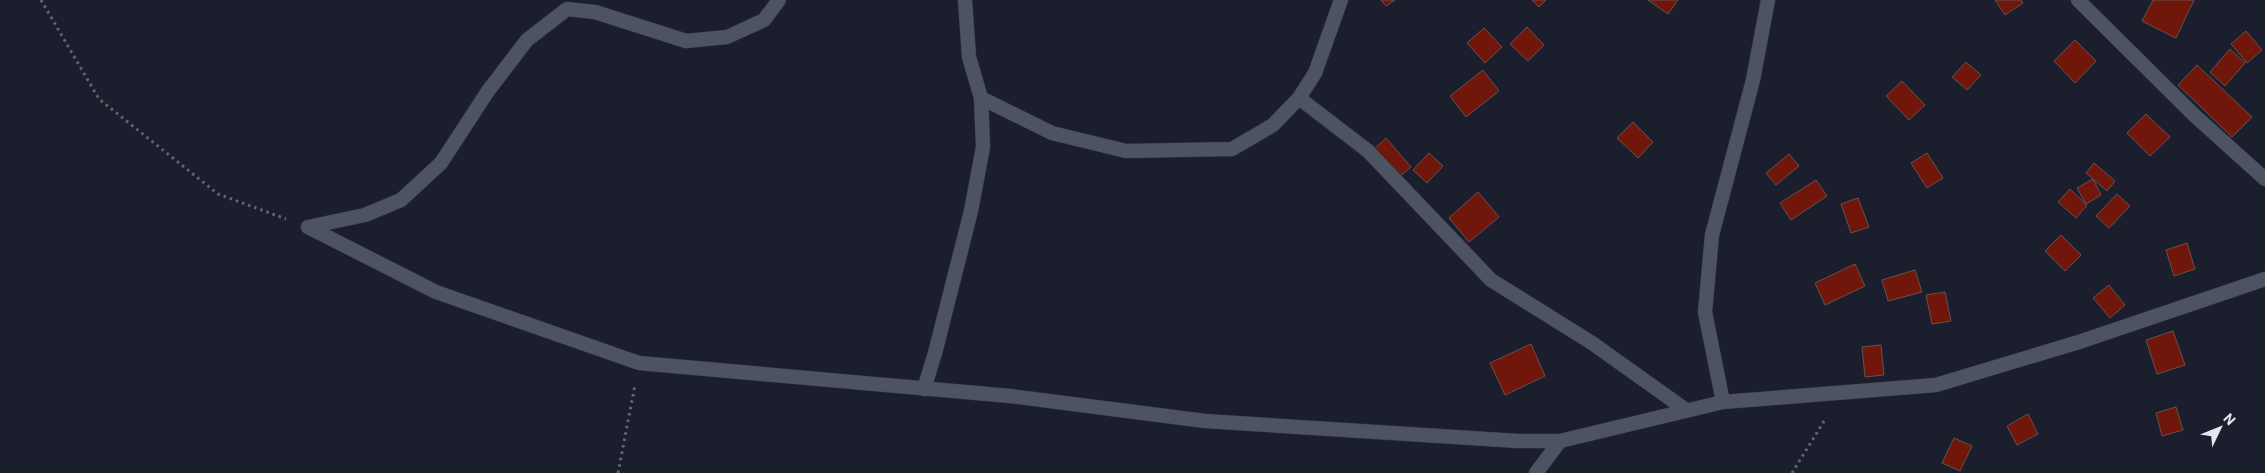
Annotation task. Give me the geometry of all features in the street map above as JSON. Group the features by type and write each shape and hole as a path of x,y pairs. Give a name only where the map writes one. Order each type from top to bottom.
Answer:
{"street":[{"path":"308,227 365,215 401,200 441,163 488,91 527,40 567,9 595,12 686,41 727,37 734,34 764,20 779,0"},
{"path":"924,389 972,211 983,147 981,98 968,57 965,0"},
{"path":"981,98 1052,133 1126,151 1232,149 1273,125 1299,98 1315,72 1341,0"},
{"path":"1723,402 1705,312 1712,235 1753,80 1768,0"},
{"path":"2078,0 2194,115 2265,179"},
{"path":"1299,98 1368,151 1491,280 1592,343 1686,410"},
{"path":"308,227 436,292 639,363 1010,396 1205,421 1518,441 1560,441 1723,402 1936,385 2079,342 2265,279"},
{"path":"1536,473 1560,441"}],"path":[{"path":"41,0 99,99 218,194 308,227"},
{"path":"618,473 639,363"},
{"path":"1792,473 1841,394"}],"building":[{"path":"1381,0 1395,0 1386,6"},
{"path":"1532,0 1546,0 1539,7"},
{"path":"1648,0 1678,0 1668,14"},
{"path":"1995,0 2021,0 2023,3 2005,15"},
{"path":"2153,0 2194,0 2176,38 2142,21"},
{"path":"1527,27 1544,45 1528,61 1510,44"},
{"path":"1484,28 1502,47 1485,63 1467,43"},
{"path":"2246,31 2262,50 2247,63 2231,44"},
{"path":"2075,40 2096,61 2075,83 2054,61"},
{"path":"2230,49 2245,63 2225,86 2210,72"},
{"path":"1966,62 1981,75 1967,90 1952,77"},
{"path":"2197,65 2252,117 2232,137 2178,85"},
{"path":"1483,70 1499,91 1466,117 1450,96"},
{"path":"1902,81 1925,105 1909,120 1886,96"},
{"path":"2146,114 2170,137 2150,156 2127,133"},
{"path":"1633,122 1653,142 1638,158 1617,138"},
{"path":"1386,138 1411,167 1395,181 1370,153"},
{"path":"1429,153 1443,166 1427,183 1413,170"},
{"path":"1927,153 1943,178 1927,188 1911,163"},
{"path":"1789,154 1799,166 1776,185 1766,173"},
{"path":"2094,163 2115,181 2107,191 2086,173"},
{"path":"2093,179 2101,195 2086,204 2077,188"},
{"path":"1816,180 1827,196 1791,220 1780,203"},
{"path":"2070,189 2087,205 2076,218 2058,202"},
{"path":"1478,192 1499,217 1469,242 1449,218"},
{"path":"2117,194 2130,206 2109,228 2096,216"},
{"path":"1858,198 1869,227 1851,233 1841,204"},
{"path":"2061,235 2081,255 2065,271 2045,251"},
{"path":"2187,243 2195,269 2174,276 2166,250"},
{"path":"1855,264 1865,286 1825,305 1815,283"},
{"path":"1915,270 1922,292 1888,301 1882,280"},
{"path":"2109,285 2125,305 2110,318 2093,298"},
{"path":"1945,292 1951,321 1932,324 1926,295"},
{"path":"2173,331 2185,365 2157,374 2146,340"},
{"path":"1531,344 1545,376 1505,395 1490,363"},
{"path":"1881,345 1884,375 1865,377 1862,347"},
{"path":"2176,407 2183,430 2162,436 2156,413"},
{"path":"2028,414 2038,434 2017,445 2007,426"},
{"path":"1954,438 1972,446 1960,471 1942,463"}]}
